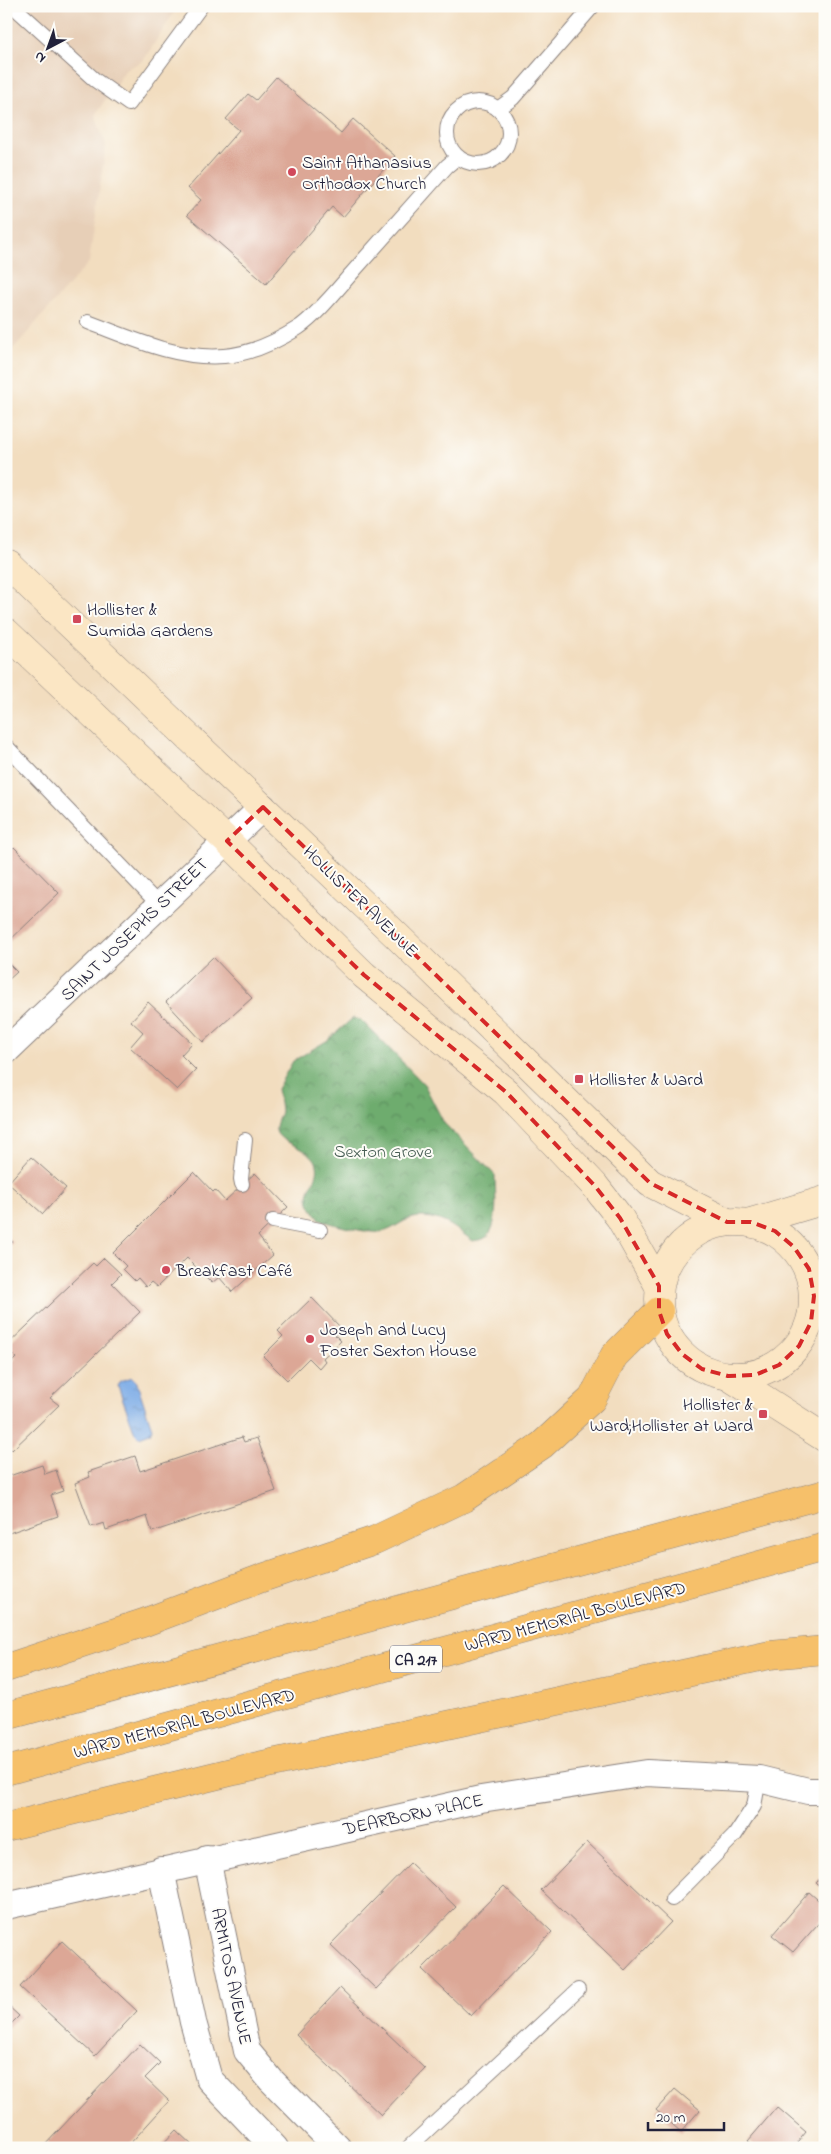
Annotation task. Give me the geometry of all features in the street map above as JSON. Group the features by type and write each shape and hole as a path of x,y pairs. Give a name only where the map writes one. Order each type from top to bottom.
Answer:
{"highway":[{"path":"6,1668 143,1623 262,1578 375,1540 464,1498 542,1445 592,1398 614,1356 659,1298"},
{"path":"6,1716 821,1495"},
{"name":"WARD MEMORIAL BOULEVARD","path":"6,1771 825,1547"},
{"path":"6,1827 244,1769 741,1661 770,1655 825,1650"}],"main road":[{"name":"HOLLISTER AVENUE","path":"6,563 398,936 650,1182 739,1222"},
{"path":"6,632 227,841 364,975 506,1092 595,1186 620,1218 659,1298 667,1334 682,1354 702,1369 728,1376 755,1375 779,1365 799,1346 818,1334 820,1287 794,1247 775,1231 739,1222"},
{"path":"659,1298 667,1262 682,1242 703,1228 739,1222 825,1200"},
{"path":"728,1376 825,1438"}],"street":[{"name":"SAINT JOSEPHS STREET","path":"6,1051 263,808"},
{"name":"DEARBORN PLACE","path":"6,1906 207,1859 481,1799 647,1773 759,1779 808,1790 825,1791"},
{"name":"ARMITOS AVENUE","path":"207,1859 247,2051 271,2080 338,2148"},
{"path":"161,1870 193,2022 209,2079 275,2148"}],"lane":[{"path":"13,6 95,80 129,104 201,6"},
{"path":"498,109 513,98 593,6"},
{"path":"473,102 484,102 498,109 507,120 510,130 509,141 504,150 497,158 488,163 467,162 458,157 452,149 447,129 456,111 464,105 473,102"},
{"path":"88,322 161,348 190,355 224,356 255,350 273,342 300,327 313,314 447,166 458,157"},
{"path":"6,746 159,905"},
{"path":"242,1184 240,1179 245,1140"},
{"path":"273,1221 320,1230"},
{"path":"672,1899 735,1834 754,1806 759,1779"},
{"path":"408,2148 578,1990"}],"highlighted area":[{"path":"263,807 650,1183 727,1222 751,1222 775,1231 794,1247 809,1269 814,1296 811,1322 799,1346 779,1365 755,1375 728,1376 702,1369 682,1354 667,1334 659,1311 659,1286 620,1218 595,1186 506,1092 364,975 227,841"}],"shaded area":[{"path":"6,6 178,6 143,61 126,69 95,115 106,145 89,262 6,357"}],"green space":[{"name":"Sexton Grove","path":"353,1018 361,1020 424,1084 444,1123 495,1175 495,1218 490,1233 485,1238 473,1241 456,1228 438,1219 423,1217 410,1219 386,1231 359,1230 339,1226 319,1218 310,1205 308,1199 310,1188 317,1173 316,1162 307,1152 288,1142 278,1134 276,1128 281,1106 277,1089 293,1061 328,1040"}],"water":[{"path":"132,1377 136,1380 152,1428 150,1433 139,1437 135,1433 118,1386 121,1381"}],"building":[{"name":"Saint Athanasius Orthodox Church","path":"276,77 341,133 353,119 395,156 343,217 332,207 266,284 187,215 201,200 188,188 239,130 226,119 248,94 256,100"},
{"path":"14,847 59,893 6,944 6,855"},
{"path":"213,957 252,998 203,1042 166,1002"},
{"path":"6,961 17,972 6,982"},
{"path":"148,1002 192,1043 181,1055 196,1070 177,1090 130,1047 143,1032 131,1021"},
{"path":"31,1157 66,1188 43,1214 8,1183"},
{"path":"194,1172 213,1192 215,1190 225,1201 255,1173 288,1207 258,1236 273,1255 232,1292 219,1277 212,1283 187,1258 157,1287 151,1282 146,1287 138,1278 135,1281 123,1269 126,1266 113,1253"},
{"path":"6,1236 13,1242 6,1249"},
{"path":"104,1258 121,1274 112,1283 140,1312 50,1398 59,1405 12,1450 6,1444 6,1368 16,1358 6,1349 6,1346 93,1263 96,1266"},
{"name":"Joseph and Lucy Foster Sexton House","path":"312,1298 342,1329 335,1335 341,1341 323,1358 325,1361 319,1368 309,1358 287,1380 263,1356 283,1336 278,1331"},
{"path":"242,1437 244,1442 257,1438 276,1491 152,1532 147,1516 106,1530 104,1523 91,1527 75,1483 90,1477 88,1472 135,1456 140,1471"},
{"path":"42,1465 45,1474 56,1470 63,1491 51,1495 58,1516 6,1534 6,1477"},
{"path":"587,1842 671,1922 625,1970 541,1890"},
{"path":"410,1863 456,1907 376,1989 330,1945"},
{"path":"825,1873 825,1891 816,1883"},
{"path":"504,1886 552,1932 471,2016 422,1969"},
{"path":"809,1892 825,1906 825,1916 793,1952 772,1935"},
{"path":"62,1941 137,2011 95,2056 20,1987"},
{"path":"340,1988 425,2069 381,2115 296,2035"},
{"path":"6,2004 19,2016 6,2029"},
{"path":"140,2044 160,2063 145,2078 169,2101 126,2148 42,2148"},
{"path":"675,2089 700,2110 681,2132 656,2110"},
{"path":"777,2107 806,2132 793,2148 756,2148 748,2141"},
{"path":"176,2130 195,2148 159,2148"}],"place":[{"name":"Saint Athanasius Orthodox Church","path":"292,172"},
{"name":"Hollister & Sumida Gardens","path":"77,619"},
{"name":"Hollister & Ward","path":"579,1079"},
{"name":"Breakfast Café","path":"166,1270"},
{"name":"Joseph and Lucy Foster Sexton House","path":"310,1339"},
{"name":"Hollister & Ward;Hollister at Ward","path":"763,1414"}]}
